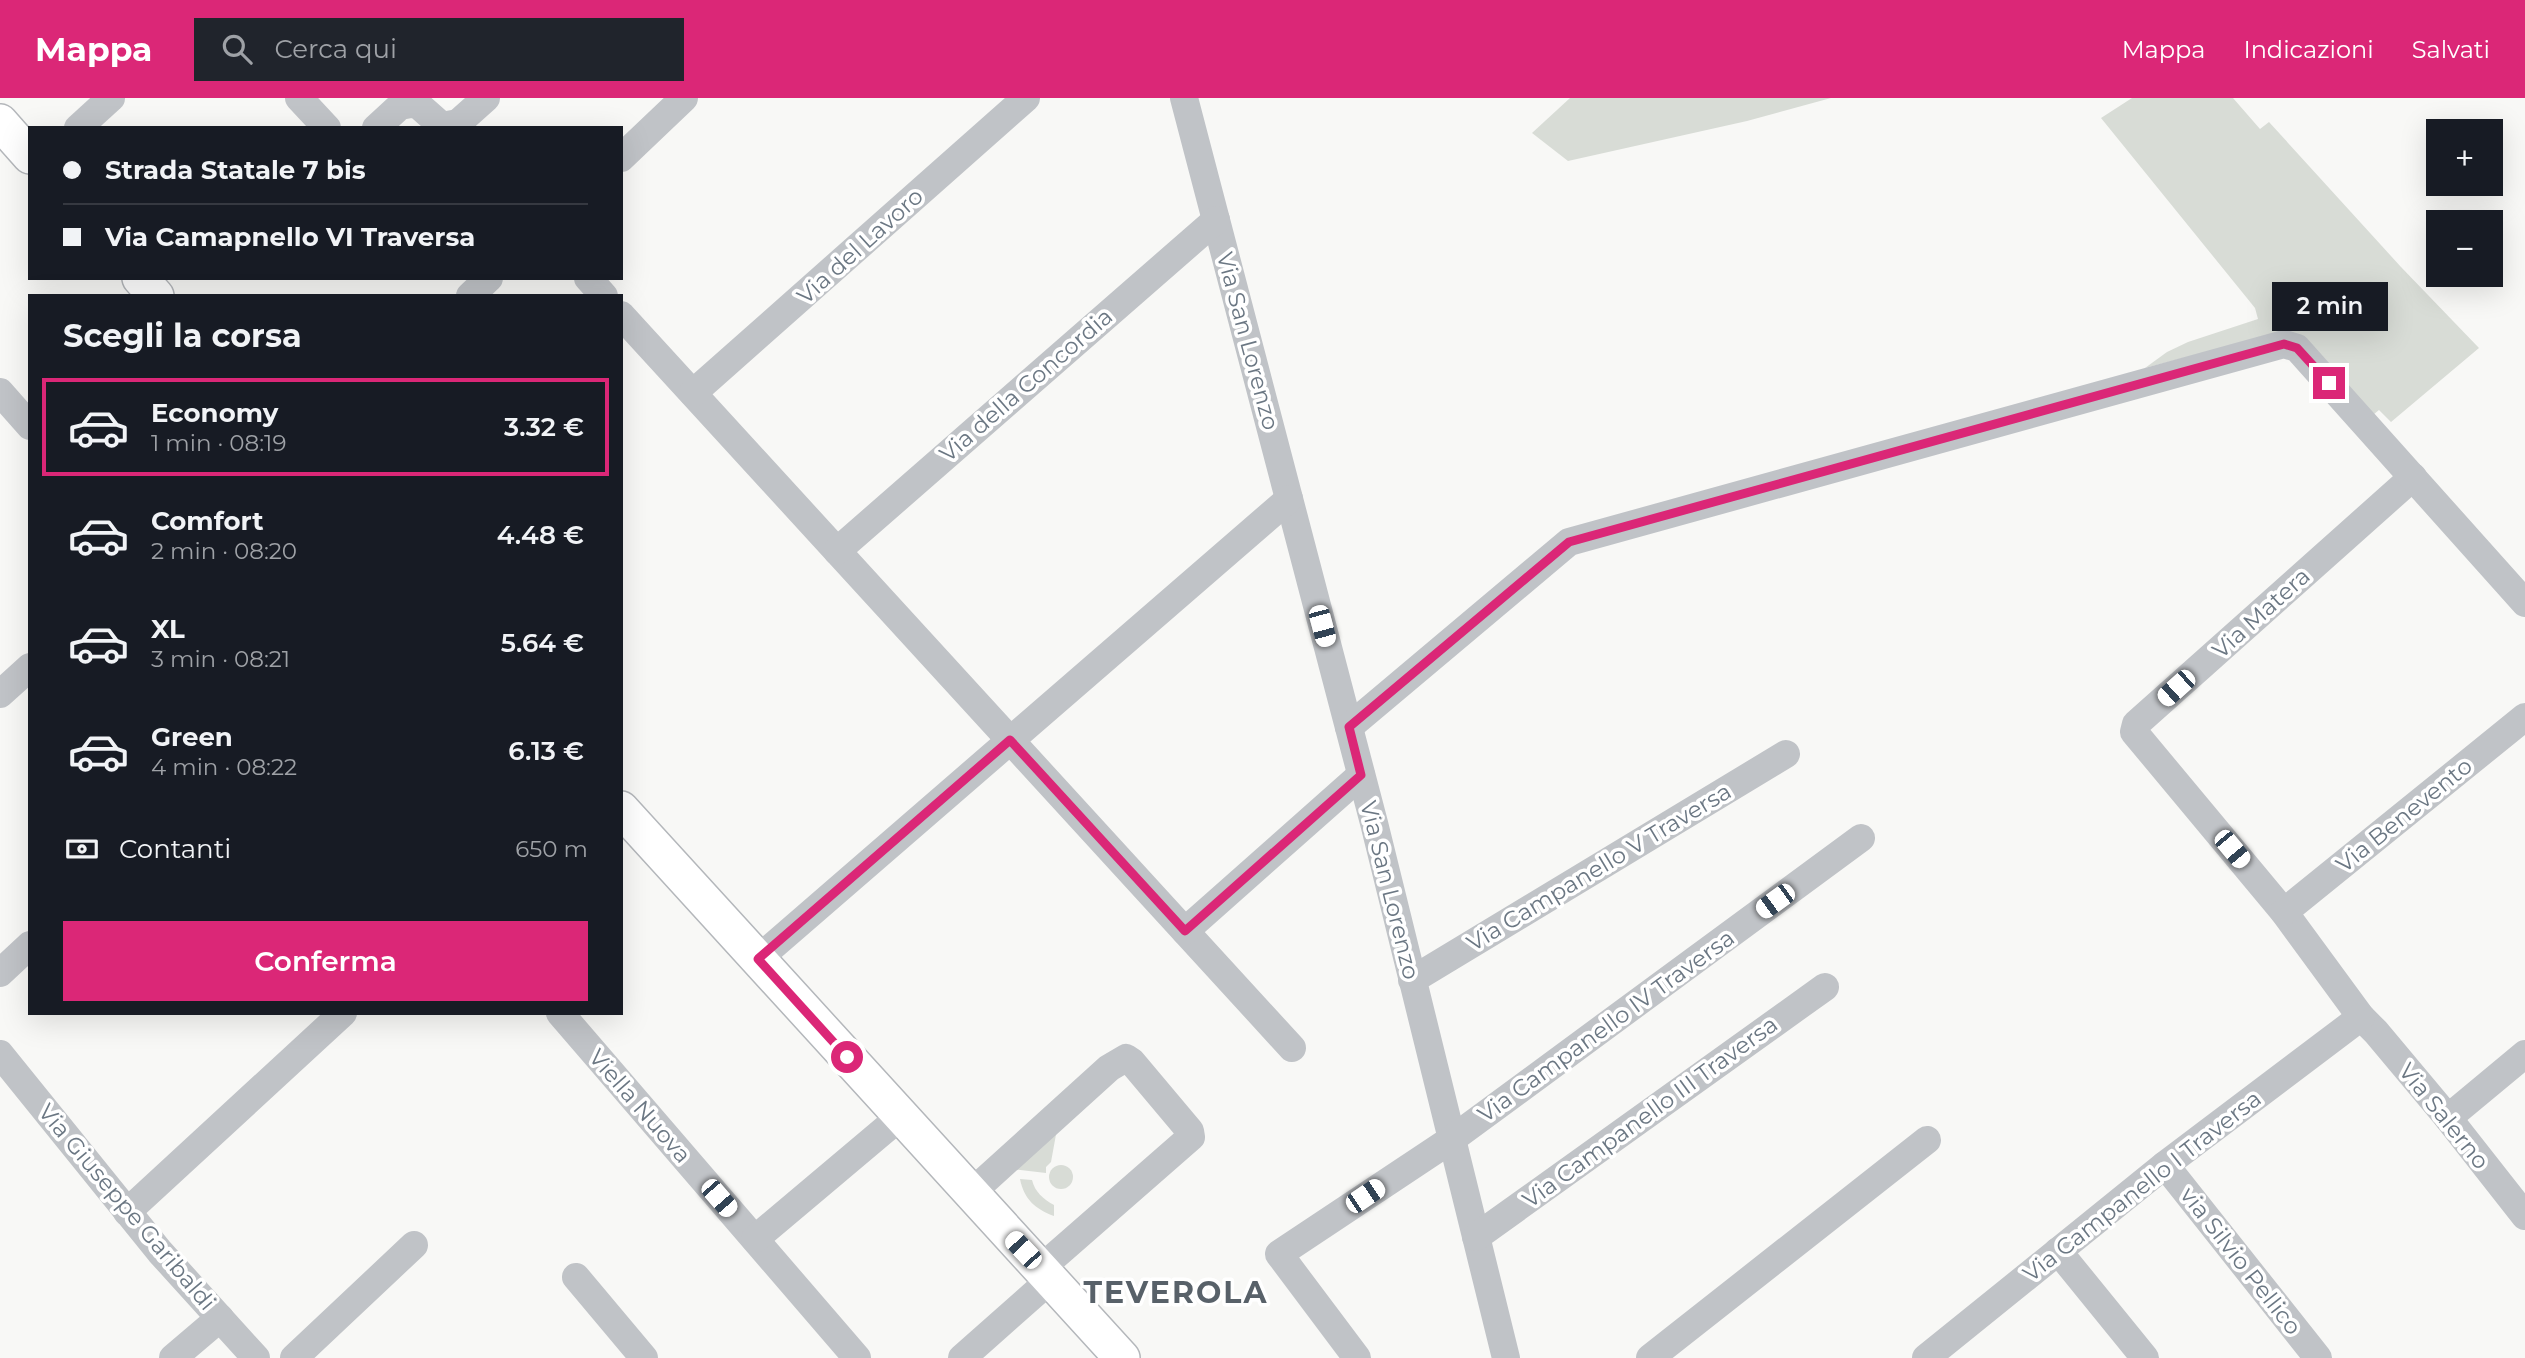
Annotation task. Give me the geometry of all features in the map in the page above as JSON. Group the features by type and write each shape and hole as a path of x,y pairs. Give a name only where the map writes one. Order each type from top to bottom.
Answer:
{"main road":[{"path":"0,122 28,154"},
{"path":"142,280 154,294"},
{"path":"623,811 1122,1358"}],"street":[{"path":"80,126 111,98"},
{"path":"299,98 325,126"},
{"path":"378,126 400,106 416,103 442,126 458,123 486,98"},
{"path":"623,156 684,98"},
{"name":"Via del Lavoro","path":"693,393 1026,98"},
{"name":"Via San Lorenzo","path":"1184,98 1349,727 1506,1358"},
{"name":"Via della Concordia","path":"837,551 1216,220"},
{"path":"590,280 602,294"},
{"path":"623,317 1292,1048"},
{"path":"1349,727 1569,542 2284,344 2297,348 2525,603"},
{"path":"0,392 28,424"},
{"name":"Via Matera","path":"2361,1017 2284,912 2134,732 2136,724 2413,477"},
{"path":"758,959 1289,499"},
{"path":"0,694 28,669"},
{"name":"Via Benevento","path":"2284,912 2525,718"},
{"name":"Via Campanello V Traversa","path":"1412,980 1786,754"},
{"path":"1185,931 1361,775"},
{"name":"Via Campanello IV Traversa","path":"1357,1358 1279,1254 1452,1139 1861,838"},
{"path":"0,973 28,947"},
{"name":"Via Campanello III Traversa","path":"1476,1237 1825,987"},
{"path":"127,1212 342,1015"},
{"name":"Viella Nuova","path":"562,1015 857,1358"},
{"name":"Via Salerno","path":"2361,1017 2448,1118 2525,1216"},
{"name":"Via Campanello I Traversa","path":"1926,1358 2165,1165 2361,1017"},
{"name":"Via Giuseppe Garibaldi","path":"0,1054 127,1212 256,1358"},
{"path":"2448,1118 2525,1054"},
{"path":"962,1358 1045,1274 1191,1137 1191,1131 1126,1058 1109,1068 971,1193"},
{"path":"755,1239 901,1116"},
{"path":"1650,1358 1927,1140"},
{"name":"via Silvio Pellico","path":"2165,1165 2318,1358"},
{"path":"294,1358 414,1245"},
{"path":"2058,1251 2145,1358"},
{"path":"576,1277 644,1358"},
{"path":"173,1358 220,1318"}],"shaded area":[{"path":"1570,98 1831,98 1747,121 1568,161 1532,133"},
{"path":"2132,98 2233,98 2260,129 2269,122 2479,348 2391,422 2379,410 2356,429 2275,334 2145,368 2167,352 2188,342 2258,319 2255,308 2101,118"},
{"path":"1057,1129 1051,1162 1046,1167 1046,1173 1012,1169"},
{"path":"1061,1165 1069,1169 1073,1177 1069,1185 1061,1189 1053,1185 1049,1177 1053,1169"},
{"path":"1020,1179 1032,1180 1040,1195 1054,1205 1054,1216 1031,1202"}],"district":[{"name":"TEVEROLA","path":"1176,1292"}],"route":[{"path":"847,1057 758,959 1010,740 1185,931 1361,775 1349,727 1569,542 2284,344 2297,348 2329,383"}]}
